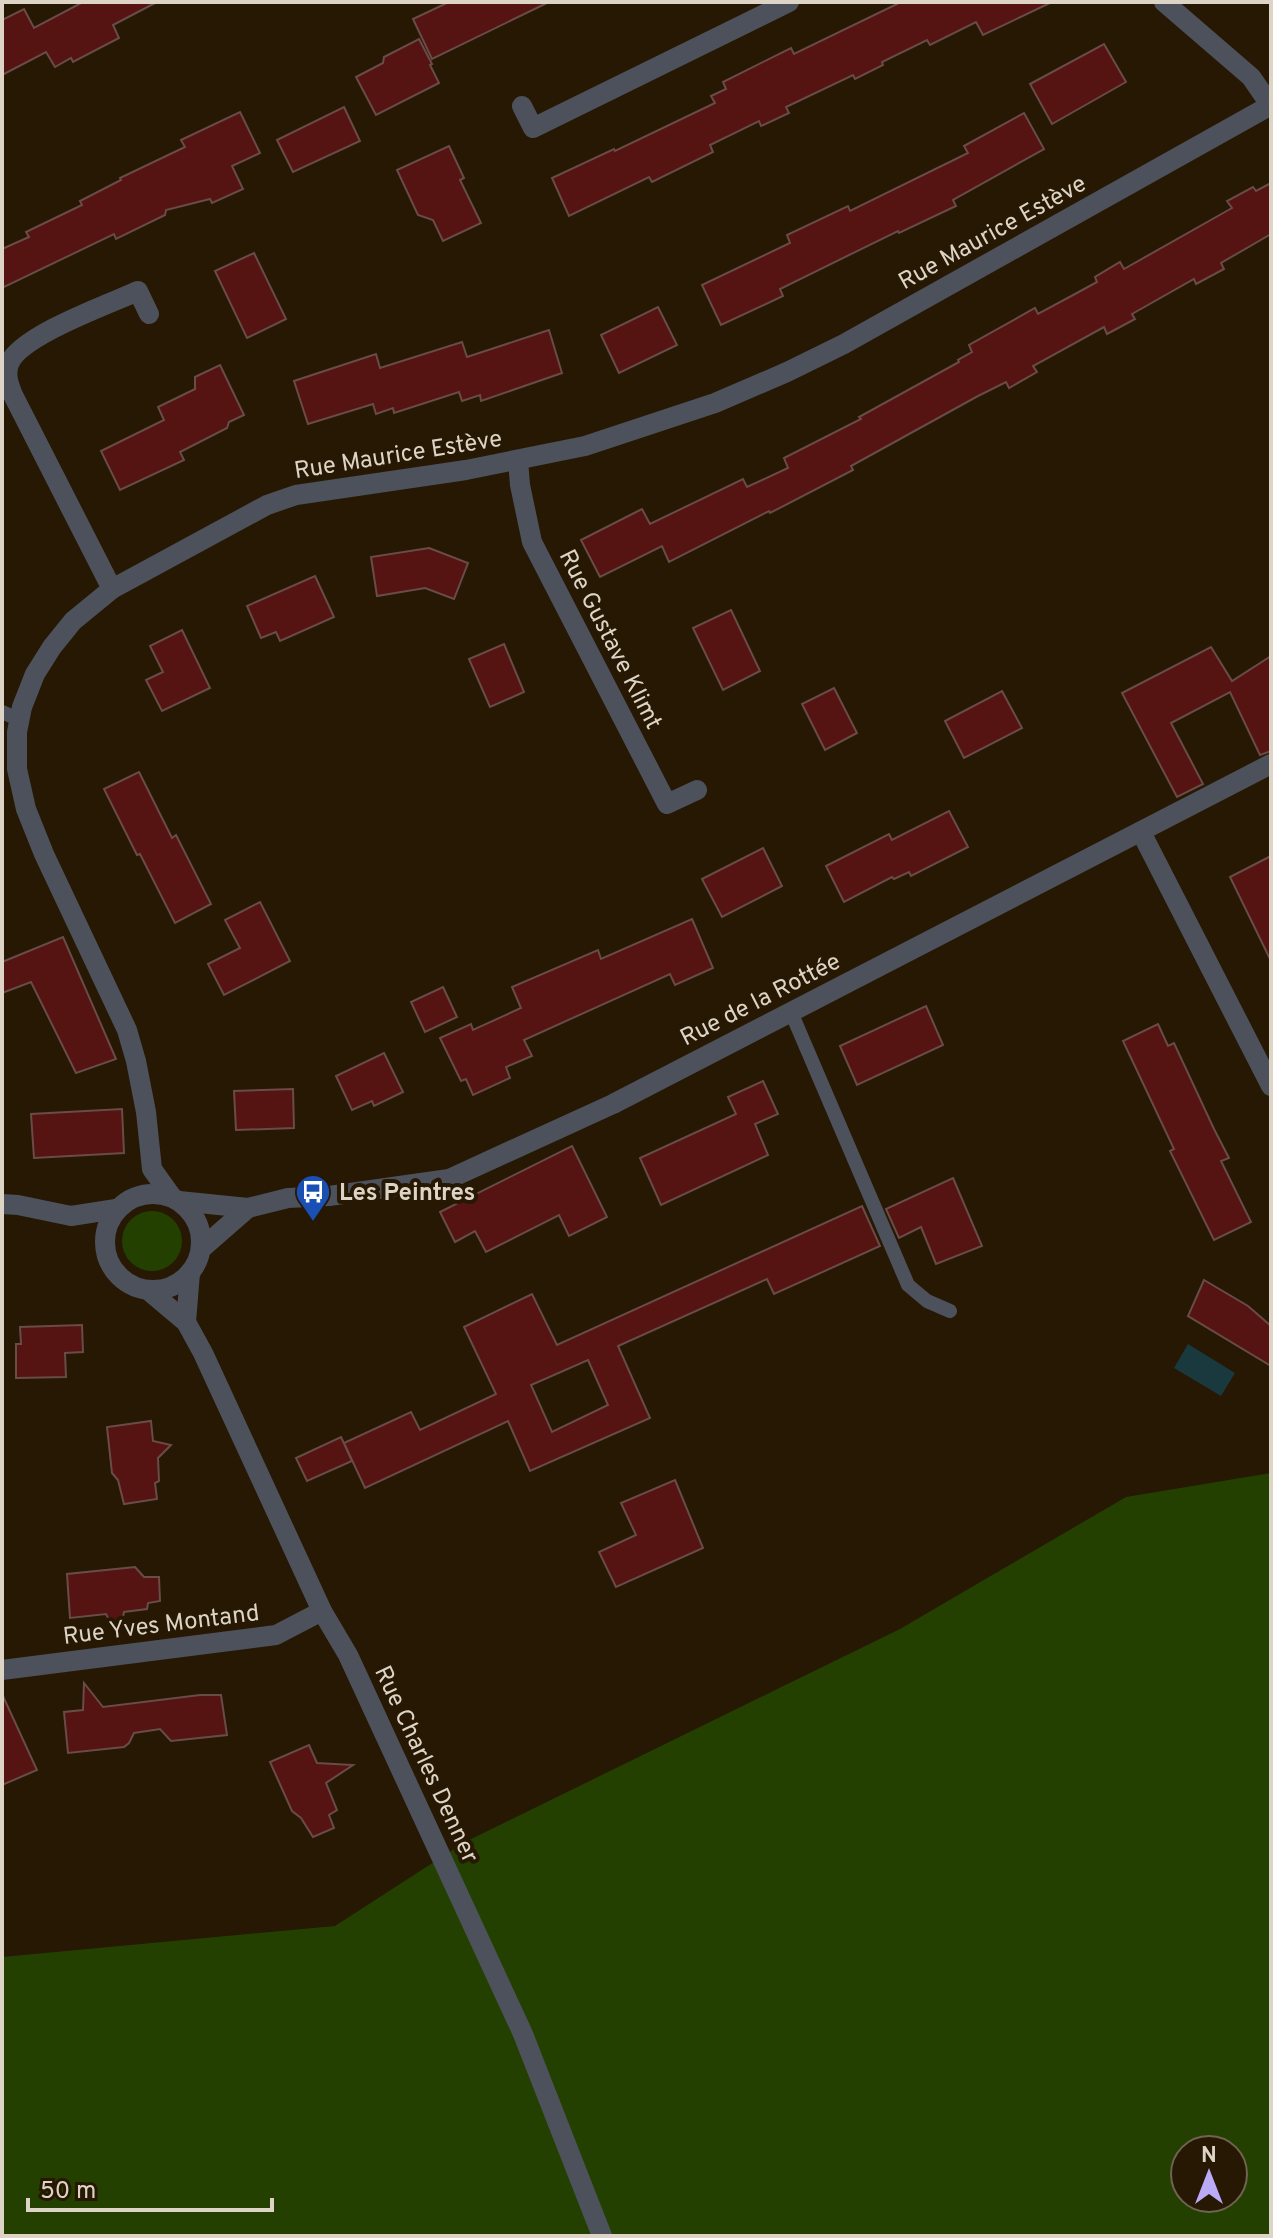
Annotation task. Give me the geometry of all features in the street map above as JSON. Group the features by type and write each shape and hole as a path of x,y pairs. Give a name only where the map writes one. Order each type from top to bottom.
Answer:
{"street":[{"path":"522,106 533,128 789,2"},
{"path":"1164,2 1251,77 1271,106"},
{"name":"Rue Maurice Estève","path":"176,1199 152,1169 146,1112 127,1030 44,854 26,809 17,769 17,732 11,716 22,707 35,674 73,621 112,589 267,505 296,495 466,470 585,446 715,403 787,372 871,329 1271,106"},
{"path":"112,589 7,390 9,364 16,352 32,339 138,291 149,314"},
{"name":"Rue Gustave Klimt","path":"518,460 532,542 667,804 697,790"},
{"name":"Rue de la Rottée","path":"176,1199 248,1208 288,1198 329,1196 449,1179 613,1104 1271,764"},
{"path":"1141,832 1271,1086"},
{"path":"2,1204 71,1216 124,1204 144,1194 158,1193 176,1199 190,1210 197,1222 201,1249 190,1273 164,1289 148,1290 132,1286 119,1277 109,1264 104,1248 104,1234 109,1221 124,1204 152,1169"},
{"name":"Rue de la Rottée","path":"201,1249 248,1208"},
{"path":"71,1216 104,1248"},
{"path":"186,1322 190,1273"},
{"name":"Rue Charles Denner","path":"148,1290 186,1322 210,1367 322,1611 348,1655 523,2034 602,2236"},
{"name":"Rue Yves Montand","path":"2,1670 276,1635 322,1611"}],"lane":[{"path":"791,1012 908,1285 927,1301 950,1311"}],"green space":[{"path":"152,1211 163,1213 173,1220 180,1230 180,1252 173,1262 163,1269 152,1271 141,1269 131,1262 124,1252 122,1241 124,1230 131,1220 141,1213"},
{"path":"1271,1473 1271,2236 2,2236 2,1957 335,1926 465,1842 900,1629 1126,1497"}],"water":[{"path":"1188,1344 1235,1373 1221,1396 1174,1368"}],"building":[{"path":"83,2 157,2 113,25 119,38 73,62 71,58 55,67 46,52 2,75 2,20 24,9 34,28"},
{"path":"449,2 549,2 432,59 413,19"},
{"path":"901,2 1052,2 983,35 976,22 930,45 927,40 855,79 853,75 786,107 789,113 761,126 759,121 710,145 713,152 652,182 649,177 569,216 552,178 715,103 711,96 726,89 723,82 791,48 794,54"},
{"path":"419,39 439,83 376,115 356,77 383,63 384,57"},
{"path":"1104,44 1126,82 1052,124 1030,84"},
{"path":"344,107 360,141 293,172 277,140"},
{"path":"240,112 260,153 232,166 243,189 212,203 210,199 166,210 165,215 116,239 114,234 2,288 2,249 29,237 26,232 82,205 80,201 120,178 185,147 181,140"},
{"path":"1024,113 1044,149 953,200 956,206 780,289 783,296 721,325 702,285 790,243 787,235 848,206 850,211 968,153 964,146"},
{"path":"449,146 464,178 460,180 481,223 443,241 433,220 418,215 397,170"},
{"path":"1271,183 1271,234 1221,263 1224,269 1196,284 1194,279 1132,314 1135,319 1107,334 1104,327 1033,366 1037,372 1009,388 1006,382 978,396 851,466 853,470 770,513 669,562 662,546 600,577 581,540 642,509 650,524 743,479 747,487 788,468 784,458 861,419 859,417 959,362 972,352 969,345 1035,308 1038,314 1097,282 1095,277 1120,262 1124,269 1232,208 1227,201 1253,187 1256,191"},
{"path":"254,253 286,319 247,338 215,271"},
{"path":"658,307 677,345 619,373 601,335"},
{"path":"549,330 562,373 481,401 480,395 462,401 459,392 394,413 393,408 376,414 373,404 308,424 294,381 376,354 380,368 462,342 467,357"},
{"path":"220,365 244,415 229,422 227,428 180,452 184,460 120,490 101,451 164,420 158,407 195,389 195,377"},
{"path":"429,548 468,563 454,599 425,588 377,596 371,557"},
{"path":"315,576 334,617 280,641 276,632 261,638 247,606"},
{"path":"731,610 760,671 723,690 693,628"},
{"path":"182,630 210,688 162,711 146,680 163,672 150,646"},
{"path":"504,644 524,692 490,707 469,659"},
{"path":"1211,647 1232,681 1271,656 1271,751 1260,755 1230,692 1171,723 1203,784 1177,797 1122,693"},
{"path":"834,688 857,733 825,750 802,704"},
{"path":"1002,691 1022,728 964,758 945,721"},
{"path":"139,772 172,838 176,835 211,904 175,923 104,789"},
{"path":"949,811 968,847 911,876 909,872 894,879 892,877 844,902 826,866 889,834 892,840"},
{"path":"763,848 782,886 722,917 702,879"},
{"path":"1271,856 1271,961 1230,877"},
{"path":"260,902 290,961 224,995 208,964 240,948 225,920"},
{"path":"692,919 713,968 675,985 670,974 524,1040 532,1056 506,1067 510,1078 473,1095 466,1079 461,1081 440,1038 471,1024 473,1030 521,1008 512,987 598,950 601,959"},
{"path":"63,937 116,1059 76,1073 31,982 2,993 2,962"},
{"path":"443,987 457,1017 425,1032 411,1002"},
{"path":"926,1006 943,1045 857,1085 840,1046"},
{"path":"1158,1024 1168,1046 1174,1043 1229,1158 1221,1161 1251,1222 1214,1240 1170,1151 1174,1149 1123,1041"},
{"path":"384,1053 403,1092 374,1106 372,1101 352,1110 336,1076"},
{"path":"763,1081 778,1114 755,1124 768,1155 661,1205 640,1158 736,1114 728,1097"},
{"path":"293,1089 294,1128 236,1130 234,1091"},
{"path":"122,1109 124,1153 34,1158 31,1114"},
{"path":"572,1146 607,1217 569,1236 559,1215 486,1252 475,1231 455,1242 440,1212"},
{"path":"953,1178 982,1246 936,1264 921,1227 899,1238 886,1209"},
{"path":"862,1206 880,1246 774,1294 767,1279 618,1346 650,1418 530,1471 508,1421 365,1488 344,1443 411,1412 420,1430 496,1394 464,1327 532,1294 557,1345","holes":["588,1360 608,1405 552,1432 531,1385"]},
{"path":"1204,1280 1248,1306 1271,1326 1271,1366 1188,1316"},
{"path":"82,1325 83,1352 65,1353 66,1377 16,1378 16,1344 21,1344 20,1327"},
{"path":"151,1421 153,1441 171,1445 158,1458 157,1499 124,1504 118,1480 112,1473 107,1427"},
{"path":"341,1437 352,1461 307,1481 296,1458"},
{"path":"675,1480 703,1548 616,1587 599,1552 636,1535 621,1503"},
{"path":"135,1567 144,1577 159,1577 160,1601 148,1603 147,1609 124,1612 119,1639 106,1614 70,1618 67,1574"},
{"path":"84,1683 103,1707 221,1695 227,1735 171,1741 160,1729 134,1733 124,1747 68,1753 64,1712 83,1710"},
{"path":"2,1694 37,1770 2,1785"},
{"path":"309,1745 317,1763 353,1765 326,1783 337,1810 329,1815 334,1828 313,1837 301,1818 292,1811 270,1762"}],"place":[{"name":"Les Peintres","path":"313,1223"}]}
